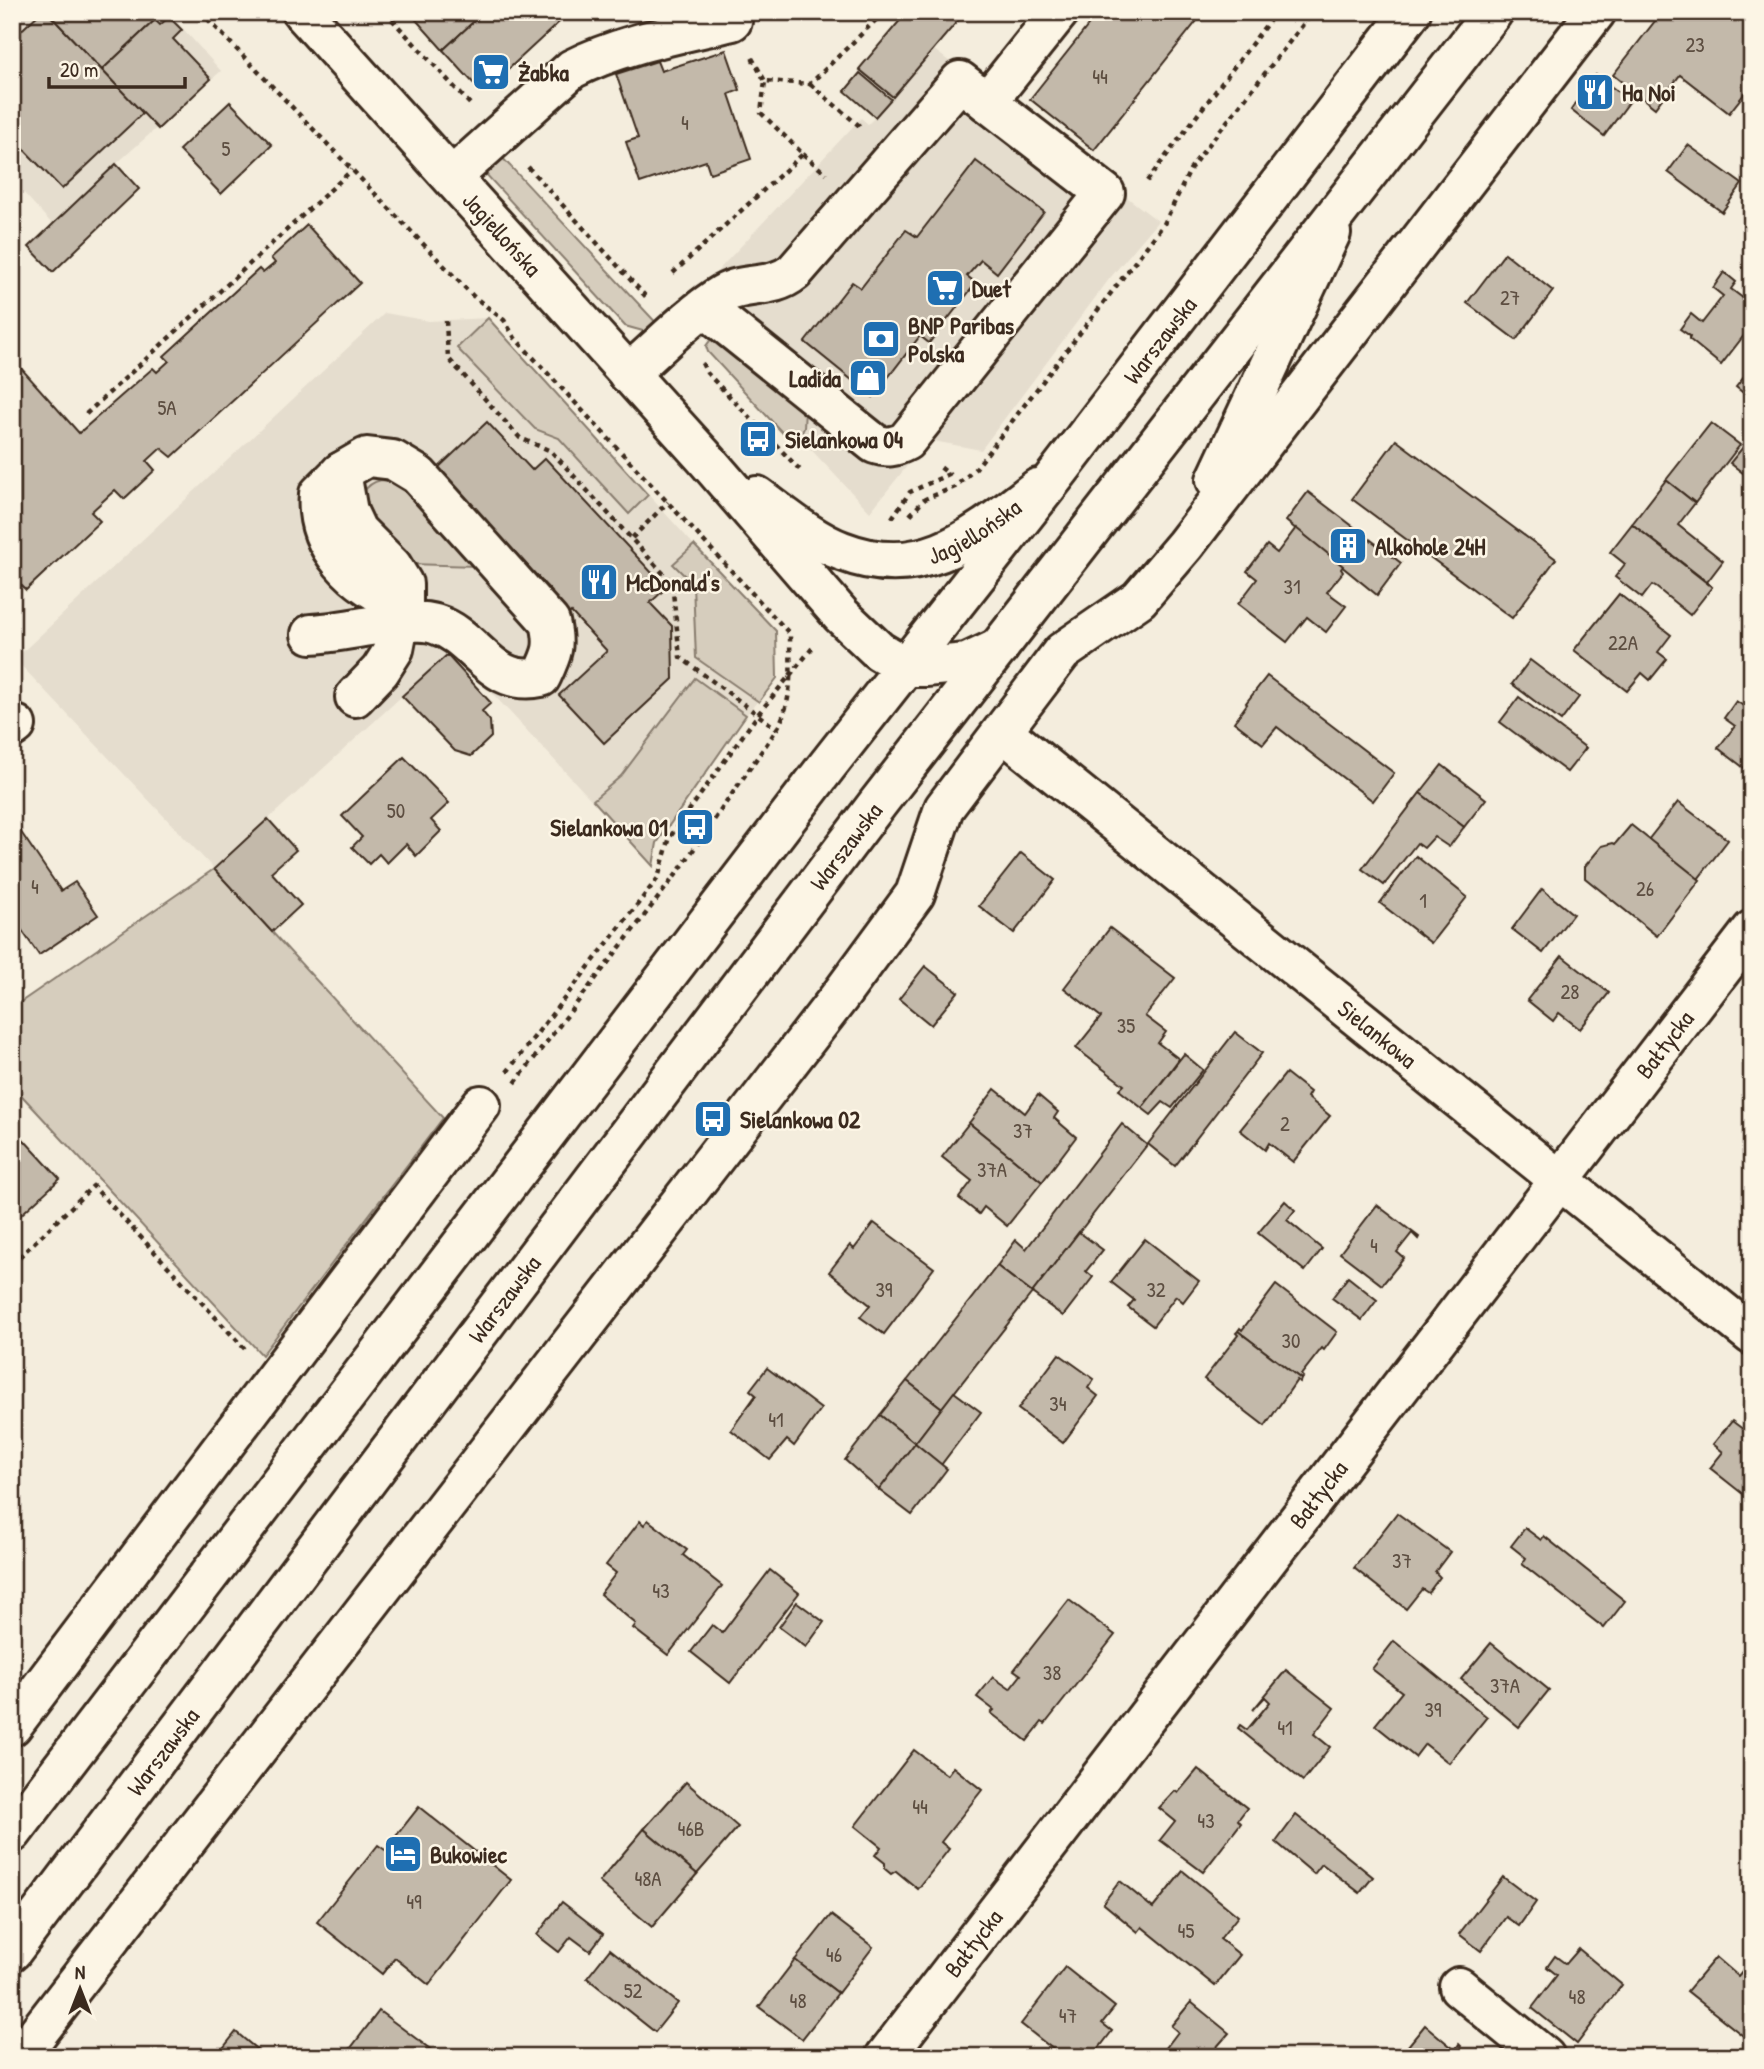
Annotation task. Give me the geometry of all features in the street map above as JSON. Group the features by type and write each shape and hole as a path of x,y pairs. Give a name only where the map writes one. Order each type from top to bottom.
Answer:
{"street":[{"name":"Jagiellońska","path":"302,12 704,457 841,615 879,651 906,667"},
{"path":"987,102 1059,12"},
{"name":"Warszawska","path":"12,1833 827,766 1056,475 1411,12"},
{"name":"Warszawska","path":"12,1951 851,838 1493,12"},
{"path":"19,2057 840,996 915,894 944,808 1062,652 1139,599 1185,545 1596,12"},
{"path":"452,177 572,69 591,59 657,39 732,21"},
{"path":"628,374 704,307 733,289 783,281 794,272 960,80 1105,193 906,442 898,446 884,447 875,444 704,307"},
{"path":"1185,545 1347,199"},
{"path":"311,634 332,633 401,612 450,629 504,674 527,680 541,677 553,652 550,622 418,475 393,460 367,457 341,472 348,512 357,531 392,566 402,584 401,612 394,649 380,671 355,697"},
{"name":"Jagiellońska","path":"704,457 797,525 841,551 880,562 928,559 977,534 1056,475"},
{"name":"Warszawska","path":"906,667 968,663 999,648"},
{"name":"Sielankowa","path":"1003,732 1752,1335"},
{"name":"Bałtycka","path":"885,2057 1752,930"},
{"path":"12,1726 481,1105"},
{"path":"1459,1987 1545,2057"}],"path":[{"path":"201,12 473,296 504,320 515,338 790,634 790,695 786,713 776,729 678,872 492,1113 481,1105"},
{"path":"810,84 884,12"},
{"path":"666,279 803,154 761,113 765,81 810,84 895,155"},
{"path":"86,414 352,170"},
{"path":"446,321 448,358 520,438 551,451 672,583 680,657 776,729"},
{"path":"632,538 668,502"},
{"path":"12,1264 93,1186 248,1352"}],"shaded area":[{"path":"12,12 168,12 221,71 116,164 53,225 12,180"},
{"path":"933,49 1158,221 1110,278 981,450 928,440 870,512 712,338 682,309 861,118 868,124 875,117"},
{"path":"498,153 662,329 650,333 625,326 484,172"},
{"path":"385,313 429,321 488,318 694,545 776,631 777,678 746,715 657,843 653,866 452,650 214,869 15,659"},
{"path":"488,318 648,495 629,514 559,438 535,429 457,348"},
{"path":"712,338 805,409 804,428 798,440 790,441 708,352 706,346"},
{"path":"381,480 395,482 401,486 475,566 409,564 372,525 362,508 362,497 366,488"},
{"path":"694,545 776,631 777,678 759,702 696,658 693,584 673,564"},
{"path":"695,678 746,715 657,843 653,866 593,800 621,776"},
{"path":"214,869 443,1118 262,1355 12,1085 12,1008"}],"building":[{"path":"41,12 47,12 143,113 62,189 12,137 12,39"},
{"path":"47,12 147,12 155,20 102,70"},
{"path":"409,12 484,12 443,50"},
{"path":"484,12 570,12 489,87 476,86 443,50"},
{"path":"651,12 669,12 659,21"},
{"path":"907,12 954,12 961,17 893,97 859,69"},
{"path":"1099,12 1204,12 1094,150 1030,99"},
{"path":"1662,12 1752,12 1752,84 1729,113 1680,75 1655,108 1613,75"},
{"path":"169,17 182,30 173,39 211,79 158,129 102,70 155,20 160,25"},
{"path":"726,50 740,90 729,94 751,159 710,173 706,161 640,183 626,142 638,138 616,74 657,61 661,71"},
{"path":"860,73 891,99 875,117 845,91"},
{"path":"1596,75 1630,101 1604,136 1571,110"},
{"path":"230,102 272,145 221,194 179,150"},
{"path":"1688,145 1742,184 1722,212 1668,172"},
{"path":"976,161 1044,212 997,273 981,260 967,276 976,283 929,343 920,336 873,397 805,342 852,282 861,288 906,230 917,237"},
{"path":"116,164 139,189 53,272 29,247"},
{"path":"307,225 360,283 172,457 161,448 147,461 155,470 124,499 115,490 91,512 100,521 26,590 12,576 12,358 79,433 153,368 157,372 169,361 164,356 259,269 263,273 275,263 271,258"},
{"path":"1505,253 1553,291 1516,340 1467,303"},
{"path":"1724,272 1736,282 1731,289 1752,305 1752,325 1721,365 1680,329 1691,314 1702,323 1723,296 1713,288"},
{"path":"1752,367 1752,400 1736,387"},
{"path":"487,422 532,470 545,458 666,588 650,603 672,626 673,679 604,743 559,695 607,651 571,612 566,617 548,597 552,592 510,547 505,551 487,531 492,527 437,469"},
{"path":"1711,423 1740,445 1695,503 1666,480"},
{"path":"1752,436 1752,480 1730,463"},
{"path":"1396,440 1556,559 1512,618 1352,499"},
{"path":"1666,480 1695,503 1678,525 1723,561 1707,582 1632,524"},
{"name":"Alkohole 24H","path":"1308,492 1401,563 1377,595 1286,521"},
{"path":"1632,524 1712,587 1690,615 1652,585 1642,598 1615,577 1625,564 1610,552"},
{"path":"1296,528 1343,566 1343,572 1327,592 1346,606 1326,632 1307,617 1287,642 1238,604 1257,579 1247,571 1267,545 1277,553"},
{"path":"1619,594 1671,635 1658,652 1667,659 1650,680 1642,673 1627,691 1574,650"},
{"path":"447,655 491,703 482,711 490,721 491,737 471,756 455,751 402,696"},
{"path":"1530,660 1579,697 1561,721 1512,684"},
{"path":"1267,676 1394,773 1373,801 1277,727 1263,744 1234,722"},
{"path":"1519,697 1586,748 1567,772 1500,722"},
{"path":"1736,701 1748,709 1752,704 1752,774 1718,748 1735,726 1724,718"},
{"path":"404,757 449,803 431,820 441,831 416,856 406,844 387,863 379,854 369,864 352,847 362,837 342,816"},
{"path":"1442,765 1486,799 1464,827 1420,793"},
{"path":"1420,793 1464,827 1449,847 1434,837 1424,848 1417,843 1384,885 1362,869"},
{"path":"1678,802 1728,840 1698,879 1648,840"},
{"path":"12,819 61,891 75,882 98,915 39,955 12,916"},
{"path":"268,819 296,850 271,872 301,905 272,932 214,869"},
{"path":"1631,825 1700,880 1657,936 1585,878 1585,866 1602,846 1615,844"},
{"path":"1021,853 1055,880 1014,933 979,906"},
{"path":"1416,856 1467,897 1431,943 1380,903"},
{"path":"1542,889 1573,914 1543,953 1512,929"},
{"path":"1110,928 1175,978 1145,1016 1166,1032 1158,1043 1179,1059 1142,1108 1119,1090 1124,1085 1076,1048 1101,1017 1064,988"},
{"path":"1562,956 1609,993 1580,1029 1559,1013 1553,1021 1527,1000"},
{"path":"925,966 958,992 931,1025 899,999"},
{"path":"1235,1032 1262,1053 1175,1166 1148,1144"},
{"path":"1184,1054 1203,1070 1172,1108 1163,1102 1151,1115 1142,1108"},
{"path":"1286,1073 1310,1092 1307,1097 1330,1116 1293,1162 1269,1143 1265,1150 1240,1130"},
{"path":"995,1089 1025,1113 1038,1095 1058,1112 1054,1118 1076,1137 1042,1182 969,1123"},
{"path":"969,1123 1042,1182 1007,1226 984,1207 979,1214 959,1198 972,1181 942,1157"},
{"path":"1122,1124 1147,1145 1032,1293 997,1266 1016,1240 1026,1249"},
{"path":"12,1127 60,1179 12,1223"},
{"path":"1285,1201 1295,1210 1287,1220 1322,1249 1305,1271 1258,1233"},
{"path":"1377,1205 1419,1237 1418,1239 1412,1233 1397,1252 1404,1258 1382,1285 1340,1253"},
{"path":"874,1223 934,1268 884,1334 860,1317 870,1305 829,1272 850,1245 854,1249"},
{"path":"1079,1232 1103,1250 1086,1271 1093,1277 1063,1316 1032,1293"},
{"path":"1145,1239 1199,1281 1183,1302 1176,1296 1153,1326 1128,1307 1134,1300 1111,1282"},
{"path":"997,1266 1032,1293 942,1408 907,1381"},
{"path":"1348,1277 1377,1300 1362,1320 1332,1298"},
{"path":"1276,1285 1337,1332 1301,1375 1301,1379 1238,1331 1240,1328 1242,1330"},
{"path":"1238,1331 1301,1379 1300,1382 1297,1380 1265,1426 1204,1379 1238,1335"},
{"path":"1059,1354 1094,1379 1088,1388 1098,1396 1063,1443 1018,1409"},
{"path":"767,1368 821,1409 794,1446 787,1440 770,1460 731,1430 756,1395 750,1390"},
{"path":"907,1381 942,1408 915,1443 880,1415"},
{"path":"954,1392 981,1412 941,1465 915,1443"},
{"path":"880,1415 915,1443 879,1490 845,1460"},
{"path":"1732,1421 1752,1436 1752,1486 1744,1495 1710,1468 1723,1452 1713,1444"},
{"path":"915,1443 947,1469 912,1515 879,1490"},
{"path":"1397,1513 1450,1552 1435,1572 1440,1577 1428,1593 1422,1589 1406,1609 1354,1568"},
{"path":"648,1520 687,1550 683,1555 722,1586 668,1655 633,1628 636,1624 600,1594 616,1573 606,1565 640,1521 644,1525"},
{"path":"1525,1528 1541,1540 1544,1536 1625,1601 1604,1628 1522,1564 1526,1558 1511,1546"},
{"path":"770,1570 799,1593 730,1683 691,1652 712,1625 722,1633"},
{"path":"1069,1600 1115,1635 1045,1724 1042,1722 1027,1741 991,1713 994,1710 977,1697 993,1677 1010,1689 1021,1675 1014,1670"},
{"path":"797,1602 824,1622 806,1647 779,1627"},
{"path":"1394,1641 1487,1717 1449,1763 1425,1744 1415,1757 1375,1725 1402,1692 1372,1669"},
{"path":"1491,1643 1549,1690 1519,1727 1461,1679"},
{"path":"1286,1670 1334,1708 1314,1734 1330,1747 1303,1781 1238,1728 1240,1725 1247,1730 1270,1702 1265,1697 1253,1710"},
{"path":"914,1750 947,1775 953,1767 982,1790 941,1842 949,1849 918,1889 896,1871 891,1874 885,1869 885,1863 875,1855 881,1847 855,1826"},
{"path":"1198,1769 1247,1808 1238,1820 1241,1823 1203,1872 1160,1840 1175,1821 1159,1808 1175,1791 1178,1793"},
{"path":"686,1782 738,1827 697,1874 644,1829"},
{"path":"419,1807 511,1880 429,1985 395,1958 382,1974 317,1922 378,1845 385,1850"},
{"path":"1296,1815 1373,1877 1360,1893 1322,1864 1314,1874 1276,1842"},
{"path":"644,1829 697,1874 652,1927 599,1882"},
{"path":"1183,1871 1238,1916 1220,1939 1240,1955 1215,1986 1142,1927 1138,1932 1103,1903 1120,1881 1153,1908"},
{"path":"1503,1877 1536,1902 1519,1926 1506,1917 1481,1951 1459,1934"},
{"path":"562,1902 603,1934 590,1951 571,1937 559,1952 537,1935"},
{"path":"831,1915 873,1947 838,1993 795,1960"},
{"path":"610,1949 678,2003 655,2032 587,1978"},
{"path":"1579,1949 1622,1985 1577,2044 1532,2008 1557,1975 1547,1967 1555,1956 1566,1964"},
{"path":"1716,1957 1738,1976 1752,1959 1752,2043 1687,1991"},
{"path":"795,1960 838,1993 802,2039 759,2007"},
{"path":"1065,1967 1115,2007 1102,2023 1112,2031 1093,2056 1083,2048 1076,2057 1063,2057 1021,2024"},
{"path":"1191,2002 1229,2033 1208,2057 1159,2057 1178,2032 1171,2026"},
{"path":"379,2011 418,2040 441,2057 344,2057"},
{"path":"1425,2025 1455,2050 1459,2044 1461,2046 1452,2057 1399,2057"},
{"path":"236,2032 266,2057 216,2057"}],"place":[{"name":"Żabka","path":"491,72"},
{"name":"Ha Noi","path":"1595,92"},
{"name":"Duet","path":"945,288"},
{"name":"BNP Paribas Polska","path":"881,339"},
{"name":"Ladida","path":"868,378"},
{"name":"Sielankowa 04","path":"758,439"},
{"name":"Alkohole 24H","path":"1348,546"},
{"name":"McDonald's","path":"599,582"},
{"name":"Sielankowa 01","path":"695,827"},
{"name":"Sielankowa 02","path":"713,1119"},
{"name":"Bukowiec","path":"403,1854"}]}
